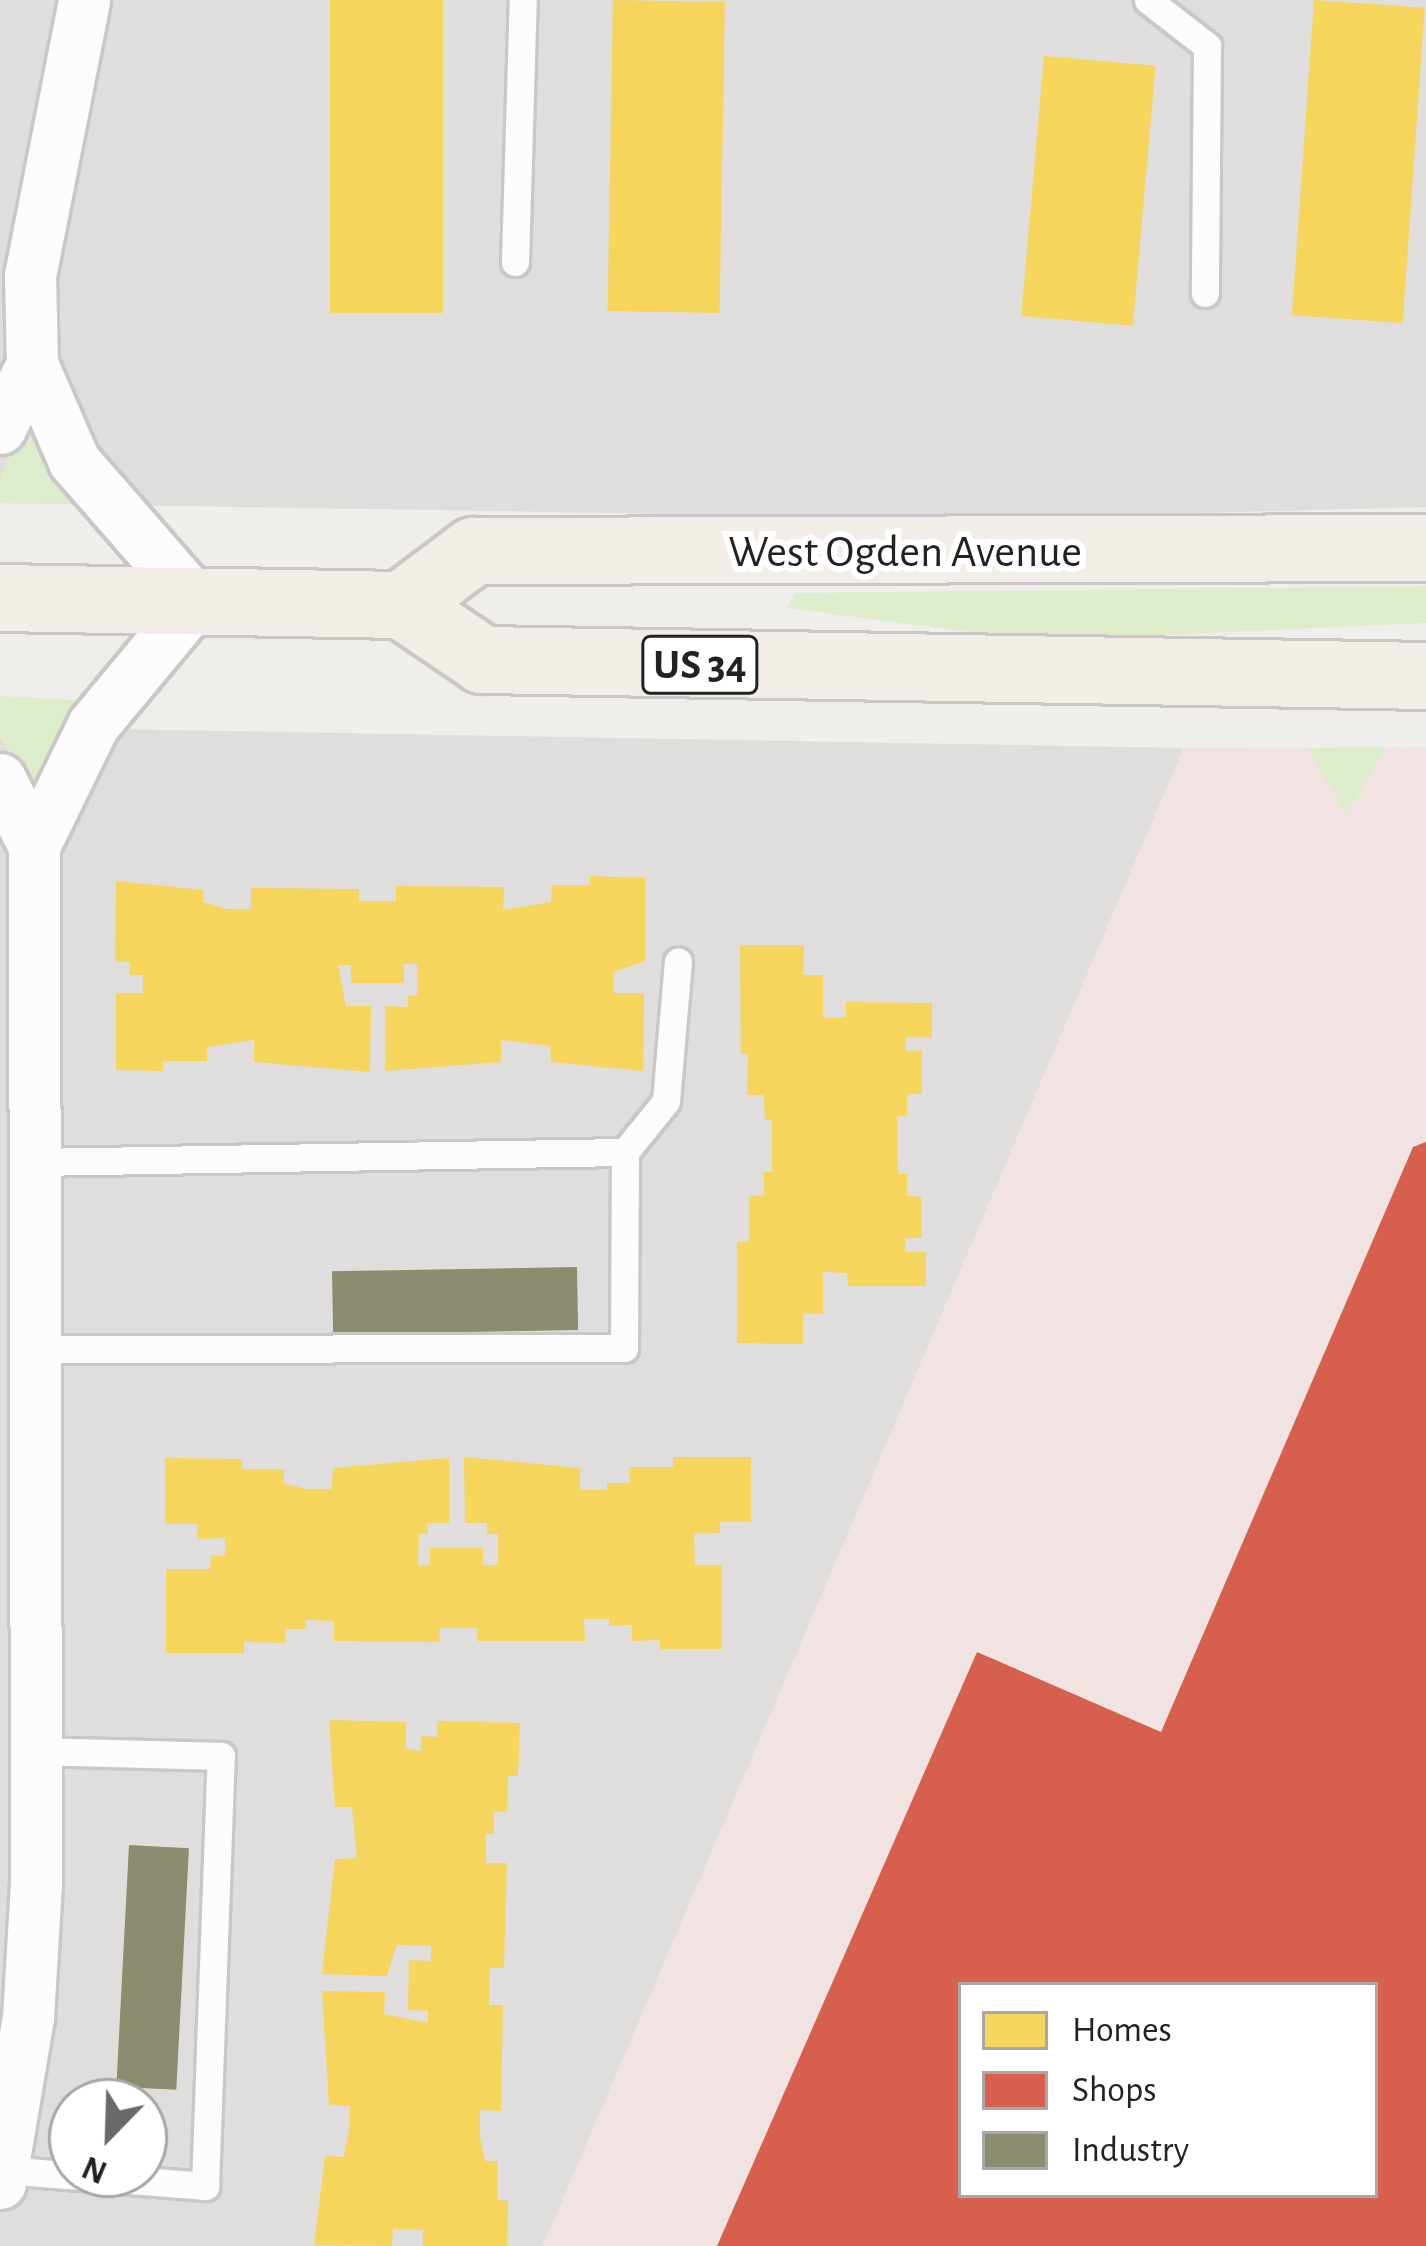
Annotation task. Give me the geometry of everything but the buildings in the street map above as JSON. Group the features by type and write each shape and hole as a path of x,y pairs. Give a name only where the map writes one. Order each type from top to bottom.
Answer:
{"main road":[{"name":"West Ogden Avenue","path":"402,605 474,551 1426,548"},
{"path":"0,598 402,605"},
{"name":"US 34","path":"402,605 483,660 1426,676"}],"street":[{"path":"2,2176 28,2018 35,1751 17,1344 34,1162 34,846 93,725 196,602 74,461 32,364 30,276 84,0"},
{"path":"0,428 32,364"},
{"path":"0,779 34,846"}],"lane":[{"path":"514,262 523,0"},
{"path":"1148,0 1207,46 1205,292"},
{"path":"17,1344 624,1348 625,1153 665,1101 678,962"},
{"path":"34,1162 625,1153"},
{"path":"2,2176 205,2186 220,1756 35,1751"}],"shaded area":[{"path":"0,0 1426,0 1426,507 975,519 0,503"},
{"path":"0,727 1184,748 543,2246 0,2246"},
{"path":"1426,747 1426,2246 543,2246 1184,748"}],"green space":[{"path":"33,397 52,472 77,504 0,503 0,478"},
{"path":"1426,586 1426,623 1036,641 787,608 795,593"},
{"path":"0,696 78,700 85,707 34,793 0,738"},
{"path":"1384,747 1347,816 1307,748"}]}
